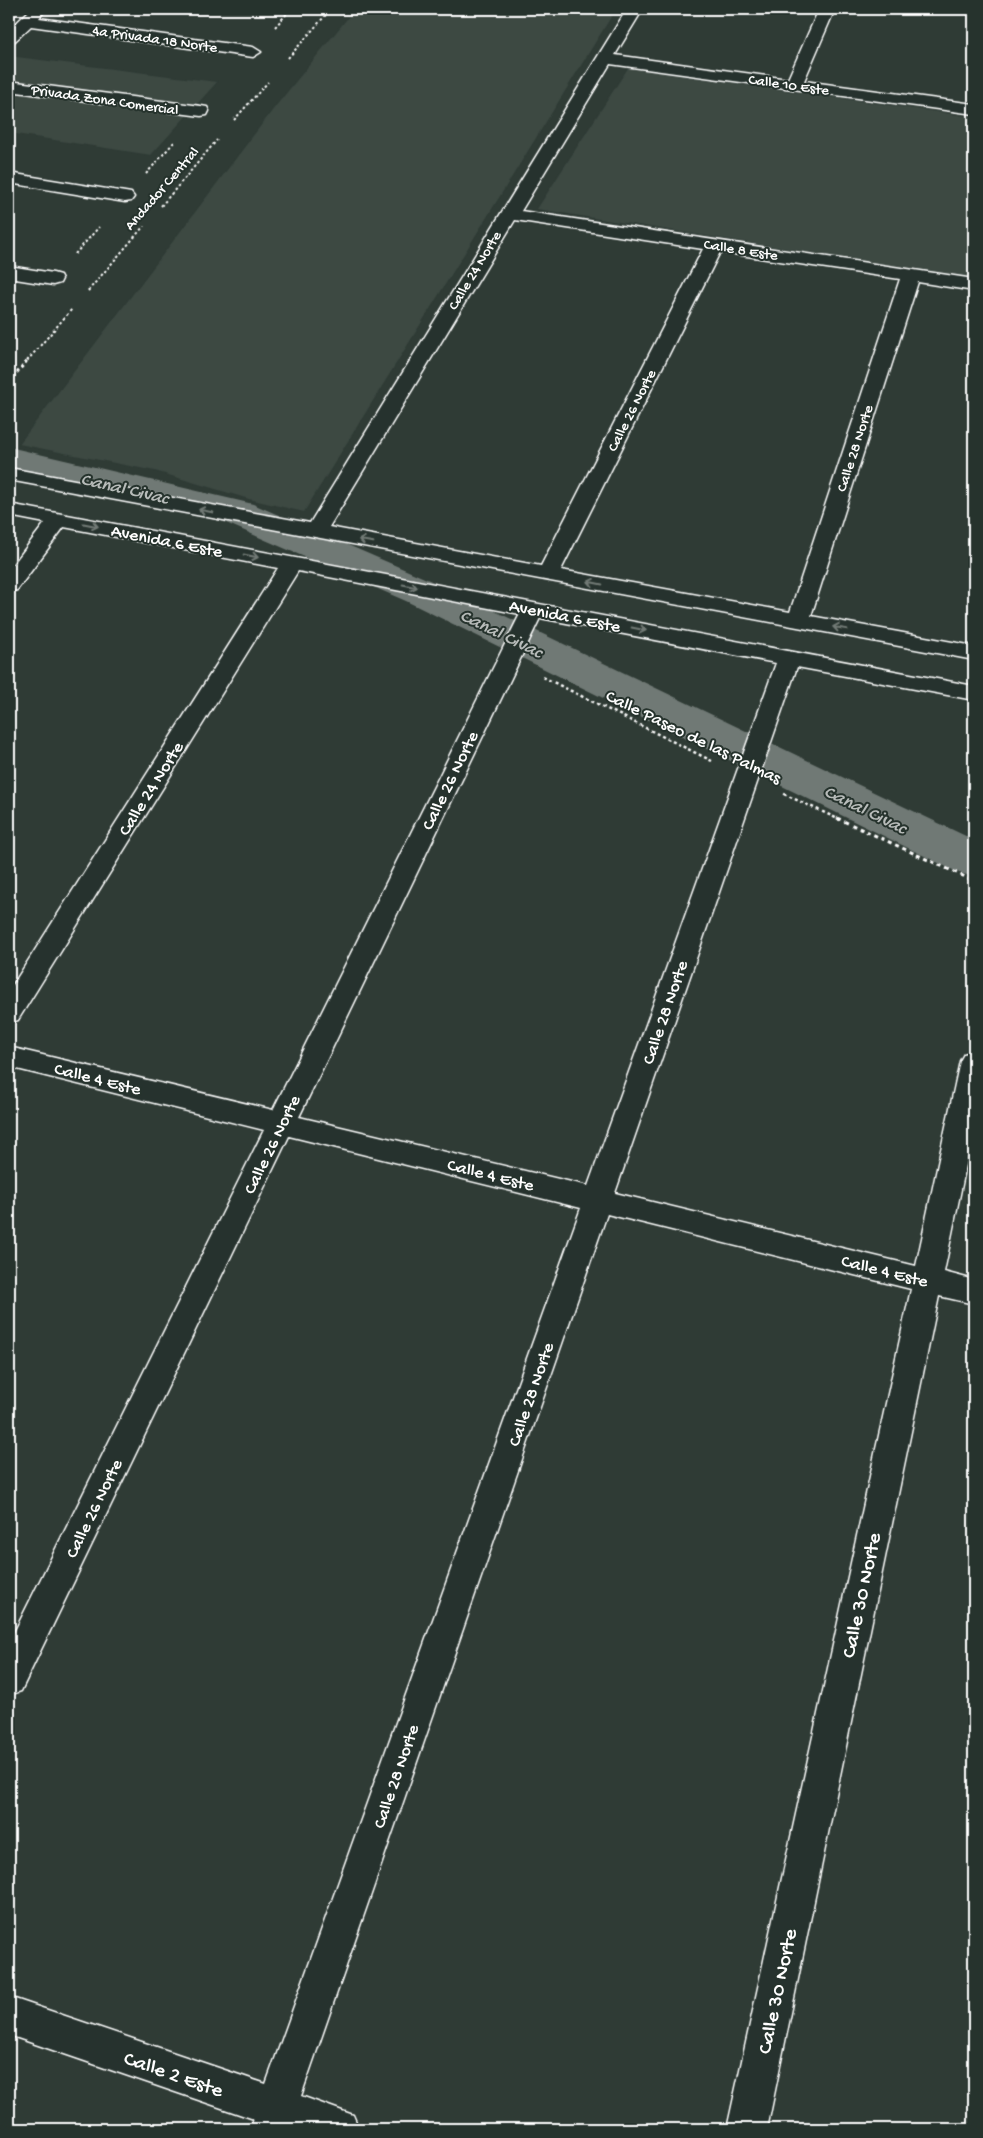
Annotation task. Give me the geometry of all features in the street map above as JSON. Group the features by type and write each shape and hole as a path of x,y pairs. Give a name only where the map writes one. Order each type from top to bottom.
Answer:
{"street":[{"path":"9,38 41,9"},
{"name":"Calle 24 Norte","path":"315,532 603,58 635,9"},
{"path":"794,84 827,9"},
{"name":"4a Privada 18 Norte","path":"27,21 253,52"},
{"name":"Calle 10 Este","path":"603,58 974,109"},
{"name":"Privada Zona Comercial","path":"9,86 201,111"},
{"path":"9,178 125,197"},
{"name":"Calle 8 Este","path":"508,214 974,285"},
{"name":"Calle 26 Norte","path":"548,574 714,245"},
{"path":"9,272 53,279"},
{"name":"Calle 28 Norte","path":"798,620 911,275"},
{"name":"Avenida 6 Este","path":"12,480 315,532 974,653"},
{"name":"Avenida 6 Este","path":"9,510 974,693"},
{"path":"9,585 59,519"},
{"name":"Calle 24 Norte","path":"9,1013 292,563"},
{"name":"Calle 26 Norte","path":"9,1679 533,609"},
{"path":"873,674 877,635"},
{"path":"911,681 912,642"},
{"name":"Calle 28 Norte","path":"274,2119 789,658"},
{"name":"Calle 4 Este","path":"9,1056 974,1292"},
{"name":"Calle 30 Norte","path":"747,2129 974,1061"},
{"name":"Calle 2 Este","path":"9,2016 274,2119 339,2129"}],"path":[{"path":"253,52 291,9"},
{"path":"286,61 331,9"},
{"path":"234,121 273,76"},
{"name":"Andador Central","path":"53,279 201,111"},
{"name":"Andador Central","path":"157,210 221,136"},
{"name":"Andador Central","path":"86,293 144,225"},
{"path":"9,382 73,308"},
{"name":"Calle Paseo de las Palmas","path":"509,659 747,778 974,881"}],"shaded area":[{"path":"355,9 616,9 304,512 249,499 155,471 19,444 275,107"},
{"path":"9,56 217,82 151,155 9,133"},
{"path":"628,68 974,117 974,279 537,209"}],"waterway":[{"name":"Canal Civac","path":"9,459 238,513 421,592 974,860"}]}
